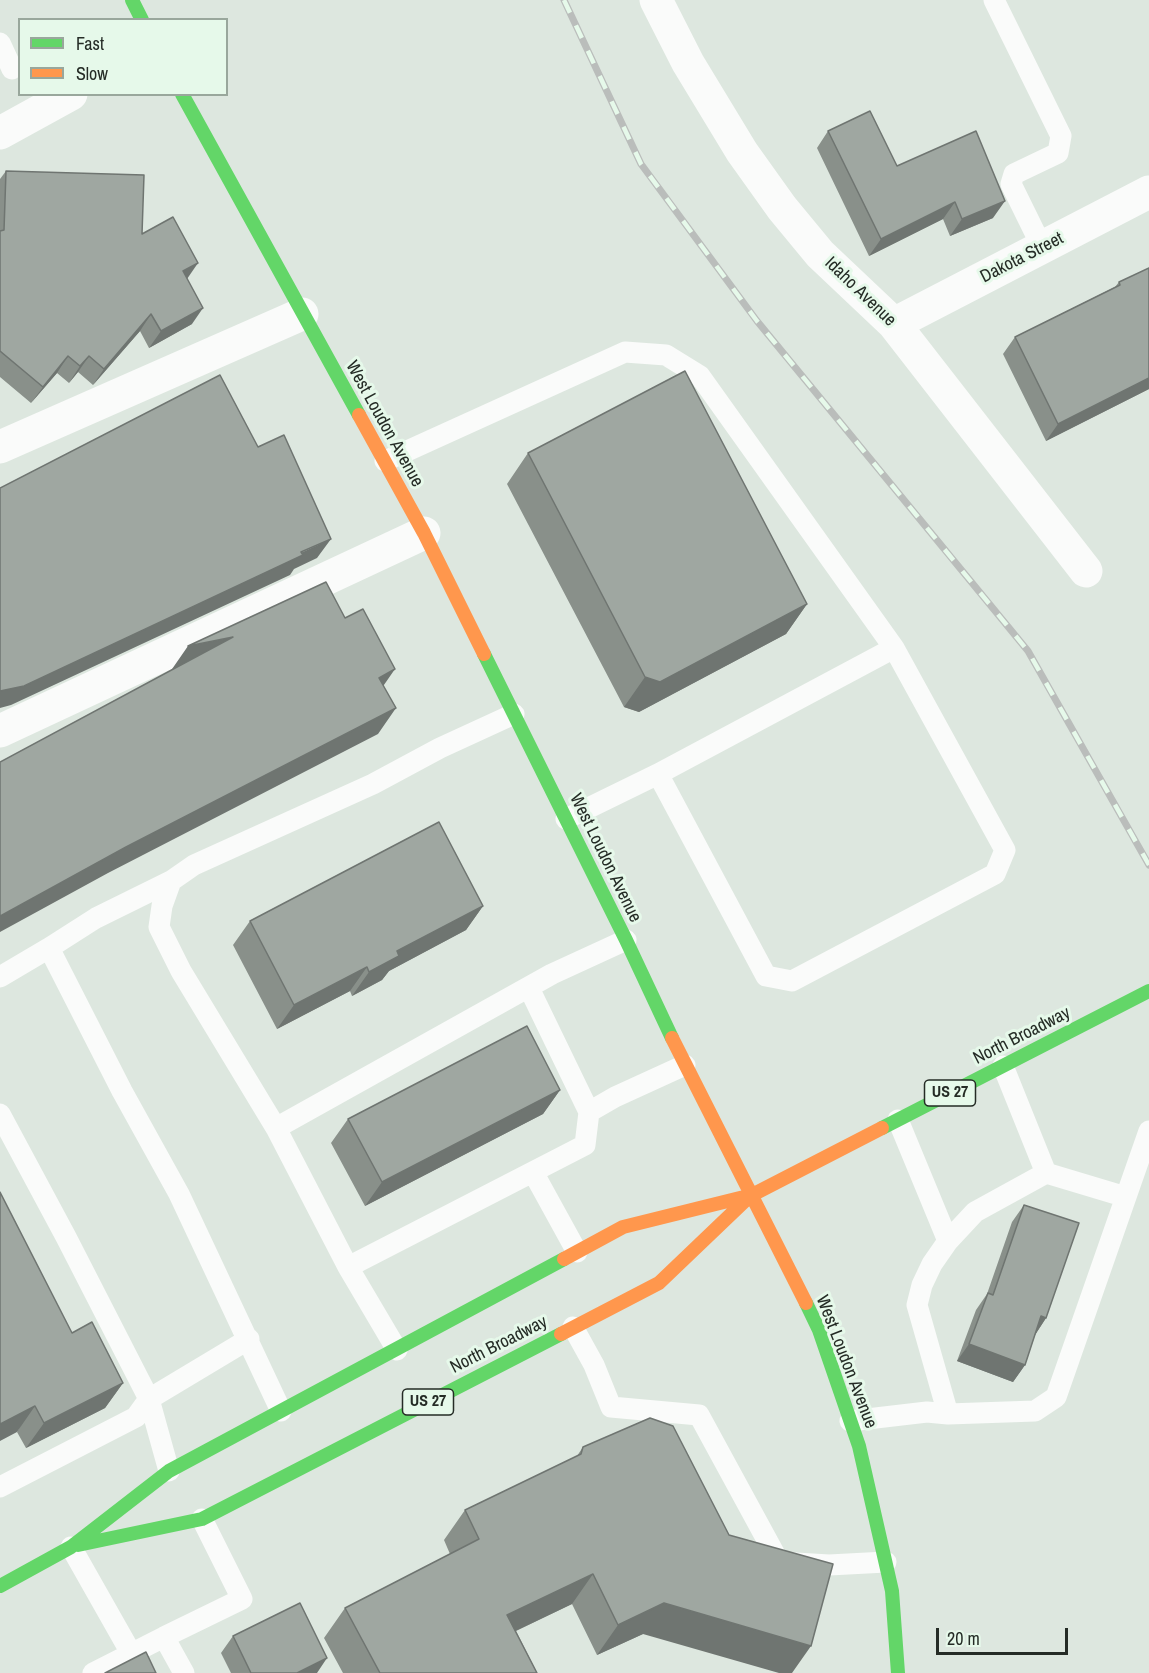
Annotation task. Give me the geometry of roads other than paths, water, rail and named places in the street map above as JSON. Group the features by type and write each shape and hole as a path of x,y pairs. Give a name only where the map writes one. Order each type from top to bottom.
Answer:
{"main road":[{"path":"132,0 141,18"},
{"name":"West Loudon Avenue","path":"183,96 424,533 626,940 685,1065 820,1334 859,1446 886,1562 892,1591 898,1673"},
{"name":"North Broadway","path":"0,1586 71,1547 169,1471 623,1227 752,1195 1149,991"},
{"name":"North Broadway","path":"71,1547 202,1520 659,1283 752,1195"}],"street":[{"name":"Idaho Avenue","path":"656,0 687,63 742,152 782,208 820,254 894,324 1086,571"},
{"path":"0,133 67,96"},
{"name":"Dakota Street","path":"894,324 1149,192"},
{"path":"0,447 302,314"},
{"path":"0,731 424,533"}],"lane":[{"path":"994,0 1061,136 1058,153 1014,174 1011,184 1042,248"},
{"path":"0,43 12,69"},
{"path":"384,462 624,352 666,354 700,376 894,648 1005,850 995,874 792,981 766,976 658,774"},
{"path":"566,819 658,774 894,648"},
{"path":"0,977 96,918 171,881 194,866 373,784 440,748 514,714"},
{"path":"171,881 162,906 159,927 181,971 276,1128 348,1267 397,1350"},
{"path":"276,1128 552,975 626,940"},
{"path":"49,948 178,1194 249,1339 281,1411"},
{"path":"348,1267 585,1145 589,1112 529,988"},
{"path":"589,1112 615,1097 685,1065"},
{"path":"1003,1066 1046,1173"},
{"path":"0,1114 66,1236 149,1399 169,1471"},
{"path":"898,1120 948,1241"},
{"path":"850,1421 927,1412 948,1414 1035,1412 1056,1397 1149,1131"},
{"path":"533,1172 577,1252"},
{"path":"948,1414 917,1305 922,1285 932,1264 948,1241 975,1212 1046,1173 1126,1197"},
{"path":"573,1327 594,1365 611,1407 699,1415 778,1562 829,1565 886,1562"},
{"path":"0,1487 136,1417 149,1399 249,1339"},
{"path":"93,1673 242,1599 202,1520"},
{"path":"71,1547 131,1653"},
{"path":"164,1637 184,1673"}],"railway":[{"path":"564,0 641,164 757,321 1028,651 1149,865"}]}
